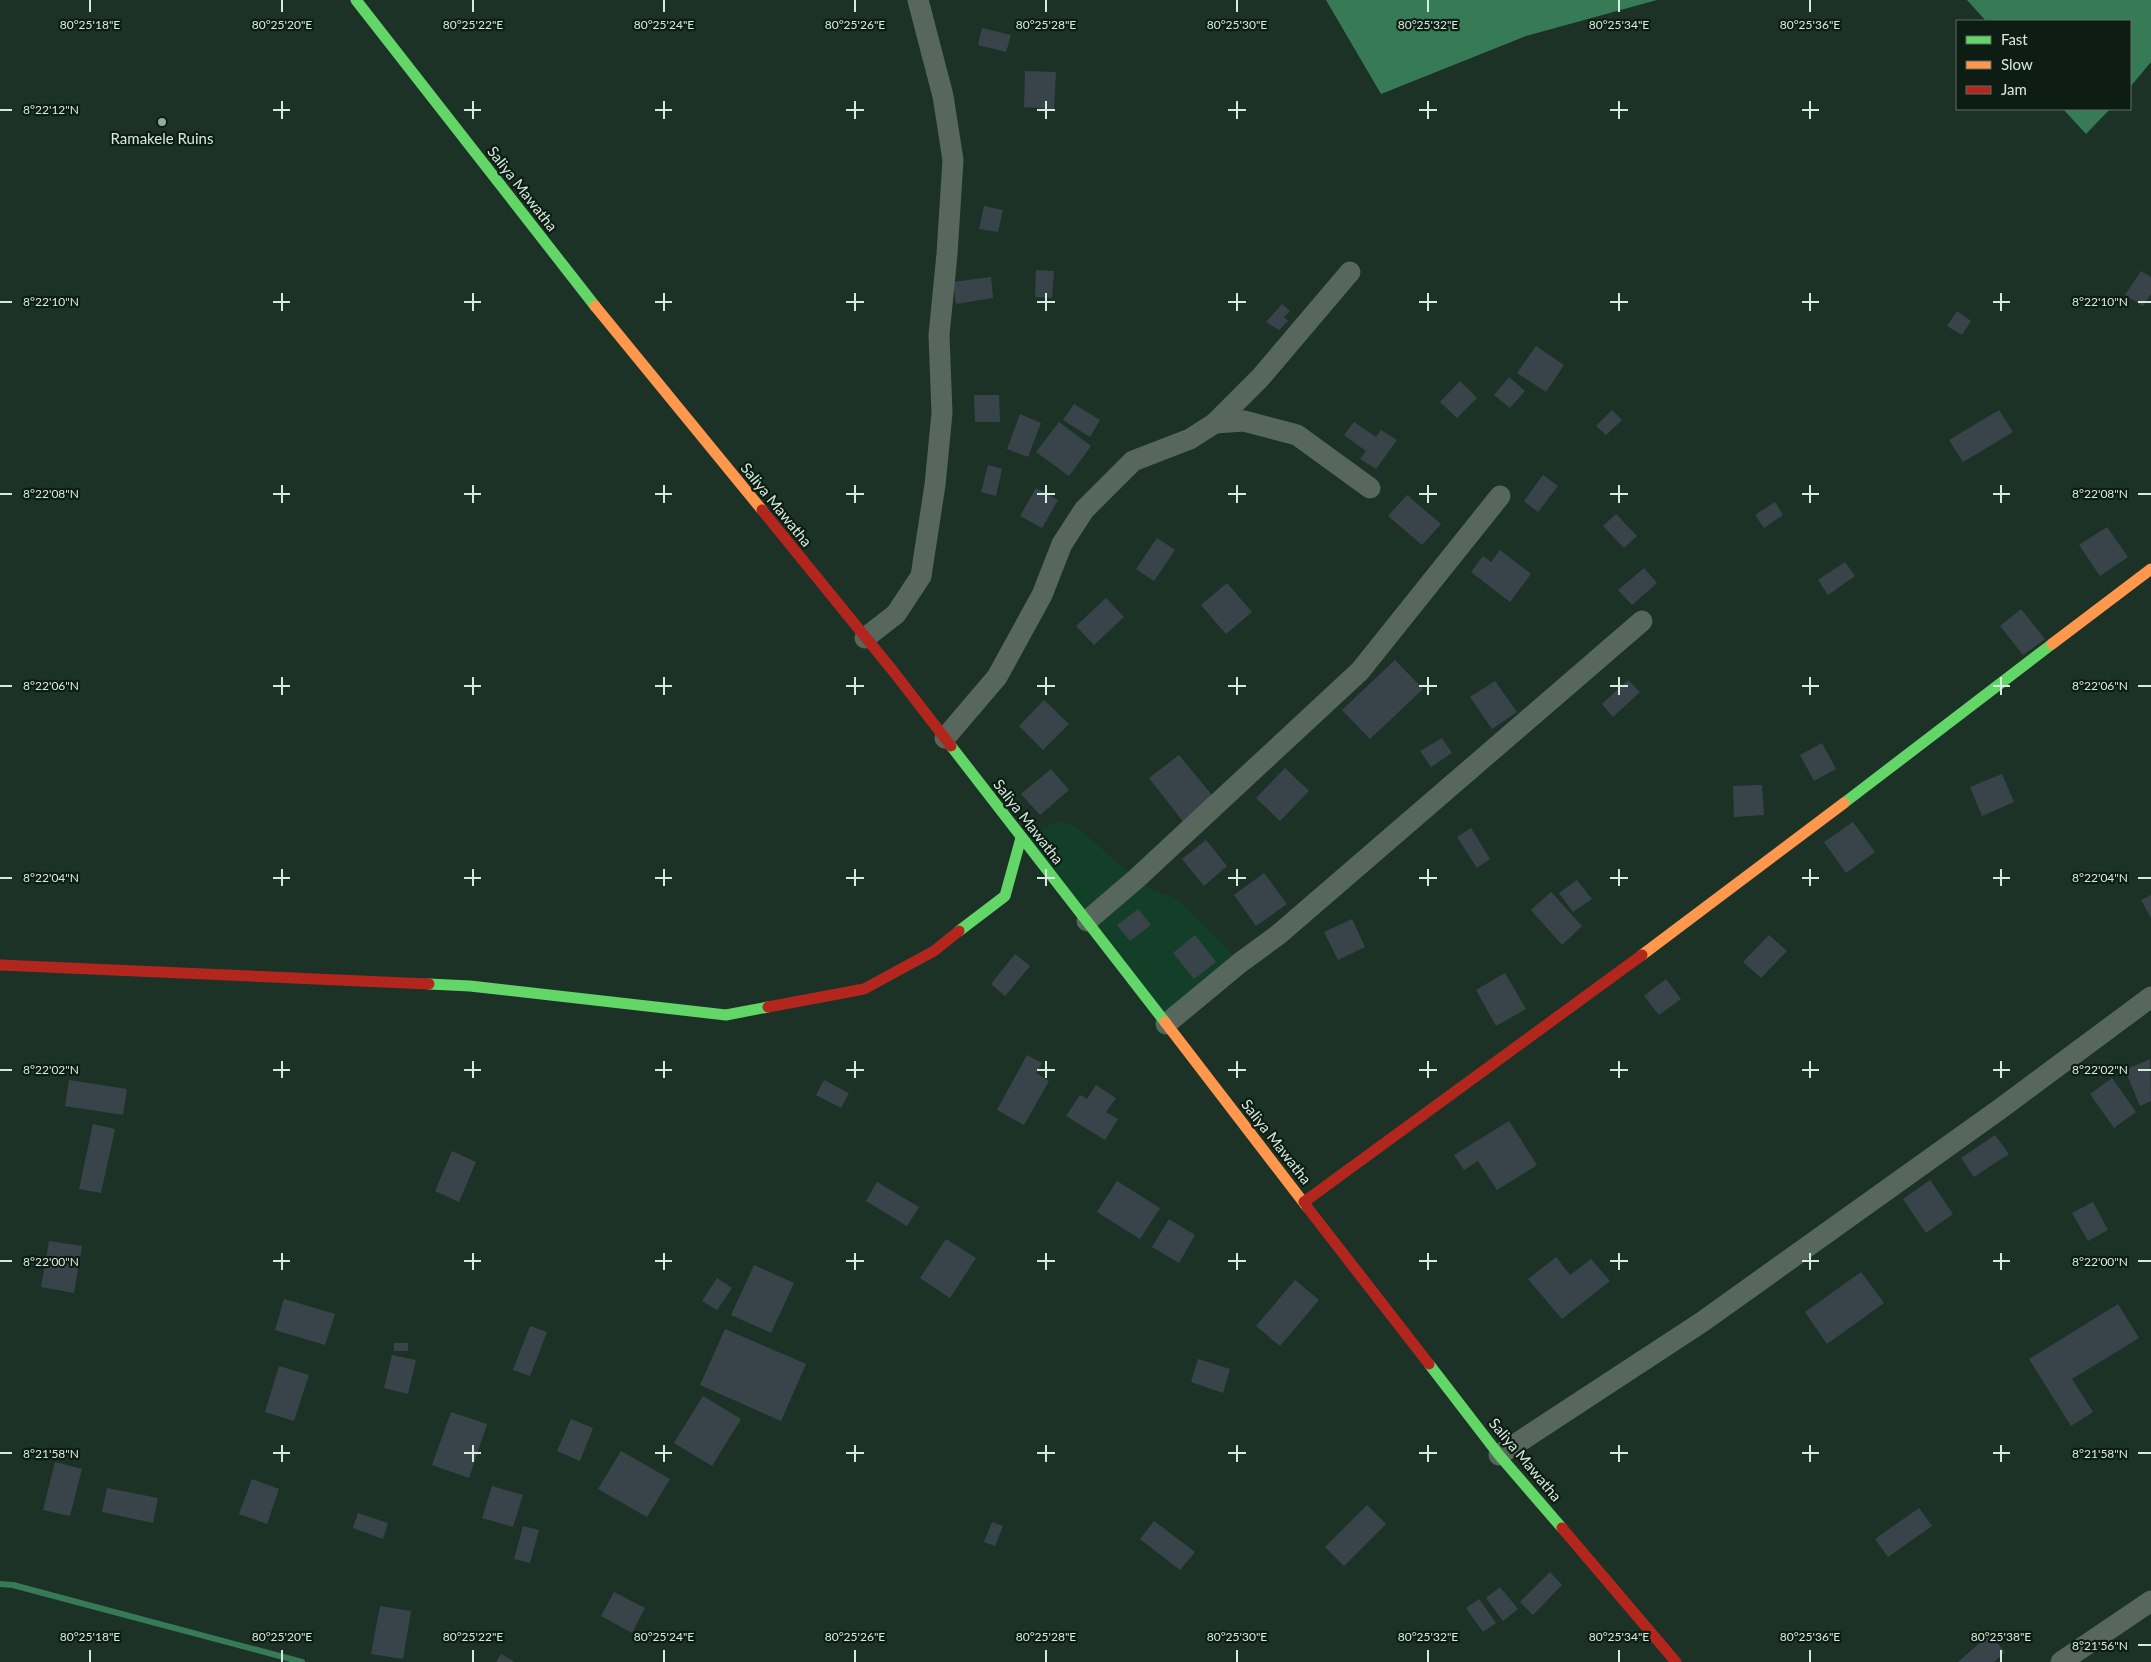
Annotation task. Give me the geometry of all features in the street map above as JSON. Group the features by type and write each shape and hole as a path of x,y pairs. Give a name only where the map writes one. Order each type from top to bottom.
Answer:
{"street":[{"name":"Saliya Mawatha","path":"356,0 594,305 945,738 1500,1455 1676,1662"},
{"path":"865,638 896,614 921,576 935,485 942,413 939,335 947,254 952,160 943,96 918,0"},
{"path":"945,738 997,677 1042,595 1062,544 1084,510 1133,461 1190,439 1215,423 1260,378 1350,272"},
{"path":"1215,423 1244,421 1297,435 1370,488"},
{"path":"1087,922 1144,873 1360,671 1500,496"},
{"path":"1304,1202 1722,896 2151,569"},
{"path":"1166,1024 1278,935 1642,621"},
{"path":"0,965 470,986 726,1015 864,989 934,952 1005,896 1021,838"},
{"path":"1500,1455 1702,1322 2000,1109 2151,997"},
{"path":"2061,1662 2151,1602"}],"shaded area":[{"path":"1326,0 1657,0 1526,36 1381,94"},
{"path":"1967,0 2151,0 2151,62 2131,86 2131,20 1985,20"},
{"path":"2064,110 2109,110 2086,134"},
{"path":"1059,821 1077,827 1136,879 1153,890 1177,899 1241,962 1166,1024 1021,838"}],"building":[{"path":"982,28 1011,35 1006,52 978,45"},
{"path":"1025,71 1056,72 1054,109 1024,107"},
{"path":"984,206 1003,210 998,232 979,229"},
{"path":"1036,270 1054,271 1052,298 1035,297"},
{"path":"2141,271 2151,277 2151,294 2143,306 2125,295"},
{"path":"991,277 993,298 956,304 953,282"},
{"path":"1282,304 1290,311 1284,317 1288,321 1279,330 1266,322"},
{"path":"1957,311 1971,321 1962,335 1947,326"},
{"path":"1536,346 1564,365 1546,392 1517,373"},
{"path":"1509,377 1525,391 1510,408 1494,395"},
{"path":"1460,381 1477,398 1457,418 1440,402"},
{"path":"974,395 999,395 1000,422 975,422"},
{"path":"1074,404 1100,420 1090,437 1063,420"},
{"path":"1612,410 1622,420 1606,435 1596,426"},
{"path":"1999,410 2013,432 1963,462 1949,440"},
{"path":"1020,414 1041,423 1028,457 1007,449"},
{"path":"1059,422 1091,446 1069,476 1036,452"},
{"path":"1354,422 1376,437 1381,430 1397,440 1376,469 1360,459 1366,451 1344,435"},
{"path":"988,465 1002,469 996,496 981,492"},
{"path":"1543,475 1558,486 1538,512 1524,501"},
{"path":"1036,488 1058,500 1042,528 1020,516"},
{"path":"1407,495 1441,524 1422,545 1388,516"},
{"path":"1775,502 1783,515 1764,528 1755,515"},
{"path":"1616,514 1637,536 1624,548 1603,526"},
{"path":"2107,527 2128,557 2100,576 2079,545"},
{"path":"1157,538 1175,550 1154,581 1136,569"},
{"path":"1500,550 1531,574 1510,602 1471,572 1483,556 1491,562"},
{"path":"1845,562 1855,576 1828,595 1818,580"},
{"path":"1644,568 1657,583 1632,605 1618,590"},
{"path":"1227,583 1252,612 1226,634 1201,605"},
{"path":"1106,598 1124,617 1094,645 1076,626"},
{"path":"2021,609 2045,639 2023,655 2000,626"},
{"path":"1395,660 1423,689 1370,739 1342,710"},
{"path":"1628,680 1640,692 1613,717 1602,704"},
{"path":"1495,681 1517,712 1492,729 1470,697"},
{"path":"1044,700 1069,724 1043,750 1019,726"},
{"path":"1442,738 1452,753 1431,767 1420,751"},
{"path":"1822,743 1836,769 1814,781 1800,755"},
{"path":"1179,755 1216,800 1185,824 1149,778"},
{"path":"1285,768 1309,791 1280,821 1256,798"},
{"path":"1051,769 1069,790 1040,815 1021,794"},
{"path":"2002,774 2014,802 1982,816 1970,787"},
{"path":"1762,785 1764,815 1734,817 1733,786"},
{"path":"1853,822 1875,852 1846,873 1824,842"},
{"path":"1471,828 1490,859 1477,868 1457,837"},
{"path":"1206,840 1227,866 1204,886 1182,859"},
{"path":"1264,873 1287,904 1256,926 1234,895"},
{"path":"1577,880 1592,899 1573,912 1559,893"},
{"path":"1551,892 1582,926 1562,945 1531,910"},
{"path":"2151,895 2151,918 2141,900"},
{"path":"1138,909 1151,925 1130,941 1117,925"},
{"path":"1352,919 1365,947 1338,960 1324,932"},
{"path":"1195,935 1216,962 1194,979 1173,953"},
{"path":"1769,935 1787,951 1761,978 1743,962"},
{"path":"1015,954 1030,966 1005,996 991,984"},
{"path":"1505,973 1526,1009 1496,1026 1476,990"},
{"path":"1666,979 1681,999 1659,1015 1644,996"},
{"path":"1027,1055 1042,1063 1036,1073 1049,1081 1024,1125 997,1110"},
{"path":"2150,1059 2151,1101 2140,1106 2125,1070"},
{"path":"2112,1078 2136,1112 2114,1128 2090,1094"},
{"path":"69,1080 127,1089 123,1115 65,1106"},
{"path":"824,1080 849,1093 841,1108 816,1095"},
{"path":"1096,1085 1116,1098 1106,1112 1118,1119 1105,1140 1066,1116 1080,1095 1087,1099"},
{"path":"1509,1121 1537,1165 1497,1190 1478,1161 1464,1170 1454,1155"},
{"path":"93,1124 115,1129 101,1193 79,1189"},
{"path":"1995,1135 2009,1154 1974,1177 1961,1158"},
{"path":"452,1151 476,1162 459,1202 435,1191"},
{"path":"1930,1180 1953,1214 1926,1233 1903,1199"},
{"path":"1117,1181 1160,1208 1140,1239 1097,1212"},
{"path":"877,1182 919,1207 907,1226 866,1201"},
{"path":"2093,1202 2108,1230 2088,1241 2072,1213"},
{"path":"1169,1219 1195,1235 1179,1263 1152,1247"},
{"path":"946,1239 976,1258 950,1298 920,1278"},
{"path":"49,1241 82,1246 74,1293 41,1287"},
{"path":"1556,1257 1570,1275 1591,1259 1610,1281 1562,1319 1528,1279"},
{"path":"754,1265 794,1283 771,1333 731,1315"},
{"path":"1861,1272 1884,1303 1827,1344 1805,1312"},
{"path":"717,1278 732,1288 717,1310 702,1301"},
{"path":"1295,1280 1319,1300 1280,1346 1256,1326"},
{"path":"284,1299 335,1314 325,1345 275,1330"},
{"path":"2118,1304 2139,1338 2072,1379 2093,1412 2071,1426 2029,1359"},
{"path":"530,1326 547,1332 530,1376 513,1370"},
{"path":"725,1329 806,1364 781,1421 700,1385"},
{"path":"394,1343 408,1343 408,1351 394,1351"},
{"path":"392,1355 416,1360 408,1394 384,1388"},
{"path":"1198,1359 1230,1369 1223,1393 1191,1382"},
{"path":"279,1366 309,1375 294,1421 265,1412"},
{"path":"703,1396 741,1419 712,1466 674,1443"},
{"path":"451,1412 487,1424 469,1478 432,1465"},
{"path":"571,1419 593,1428 580,1461 557,1451"},
{"path":"621,1451 670,1479 647,1517 598,1489"},
{"path":"55,1462 82,1469 70,1516 43,1510"},
{"path":"252,1479 279,1489 267,1524 239,1514"},
{"path":"492,1486 523,1495 513,1527 482,1518"},
{"path":"107,1488 158,1498 153,1523 102,1512"},
{"path":"1367,1505 1386,1524 1344,1566 1325,1547"},
{"path":"1919,1508 1932,1526 1888,1557 1875,1539"},
{"path":"358,1513 388,1523 383,1539 353,1528"},
{"path":"1154,1521 1195,1552 1180,1570 1140,1539"},
{"path":"992,1522 1003,1526 995,1546 984,1542"},
{"path":"523,1526 539,1530 530,1563 514,1559"},
{"path":"1550,1572 1562,1585 1533,1615 1520,1602"},
{"path":"1500,1587 1518,1609 1503,1621 1486,1598"},
{"path":"614,1592 645,1608 632,1633 601,1616"},
{"path":"1479,1599 1496,1623 1483,1632 1466,1608"},
{"path":"380,1606 411,1611 403,1659 371,1654"},
{"path":"1990,1634 2005,1652 1994,1662 1958,1662"},
{"path":"501,1654 515,1662 496,1662"}],"waterway":[{"path":"0,1584 13,1585 302,1662"}],"traffic: fast":[{"path":"356,0 595,306"},
{"path":"1844,803 2052,644"},
{"path":"951,746 1165,1022"},
{"path":"959,931 1005,896 1021,838"},
{"path":"429,984 470,986 726,1015 768,1007"},
{"path":"1429,1364 1499,1455 1562,1528"}],"traffic: slow":[{"path":"595,306 762,510"},
{"path":"2052,644 2151,569"},
{"path":"1642,955 1844,803"},
{"path":"1165,1022 1307,1207"}],"traffic: jam":[{"path":"762,510 893,671 951,746"},
{"path":"768,1007 864,989 934,951 959,931"},
{"path":"1304,1202 1642,955"},
{"path":"0,965 429,984"},
{"path":"1307,1207 1429,1364"},
{"path":"1562,1528 1676,1662"}],"place":[{"name":"Ramakele Ruins","path":"162,122"}]}
